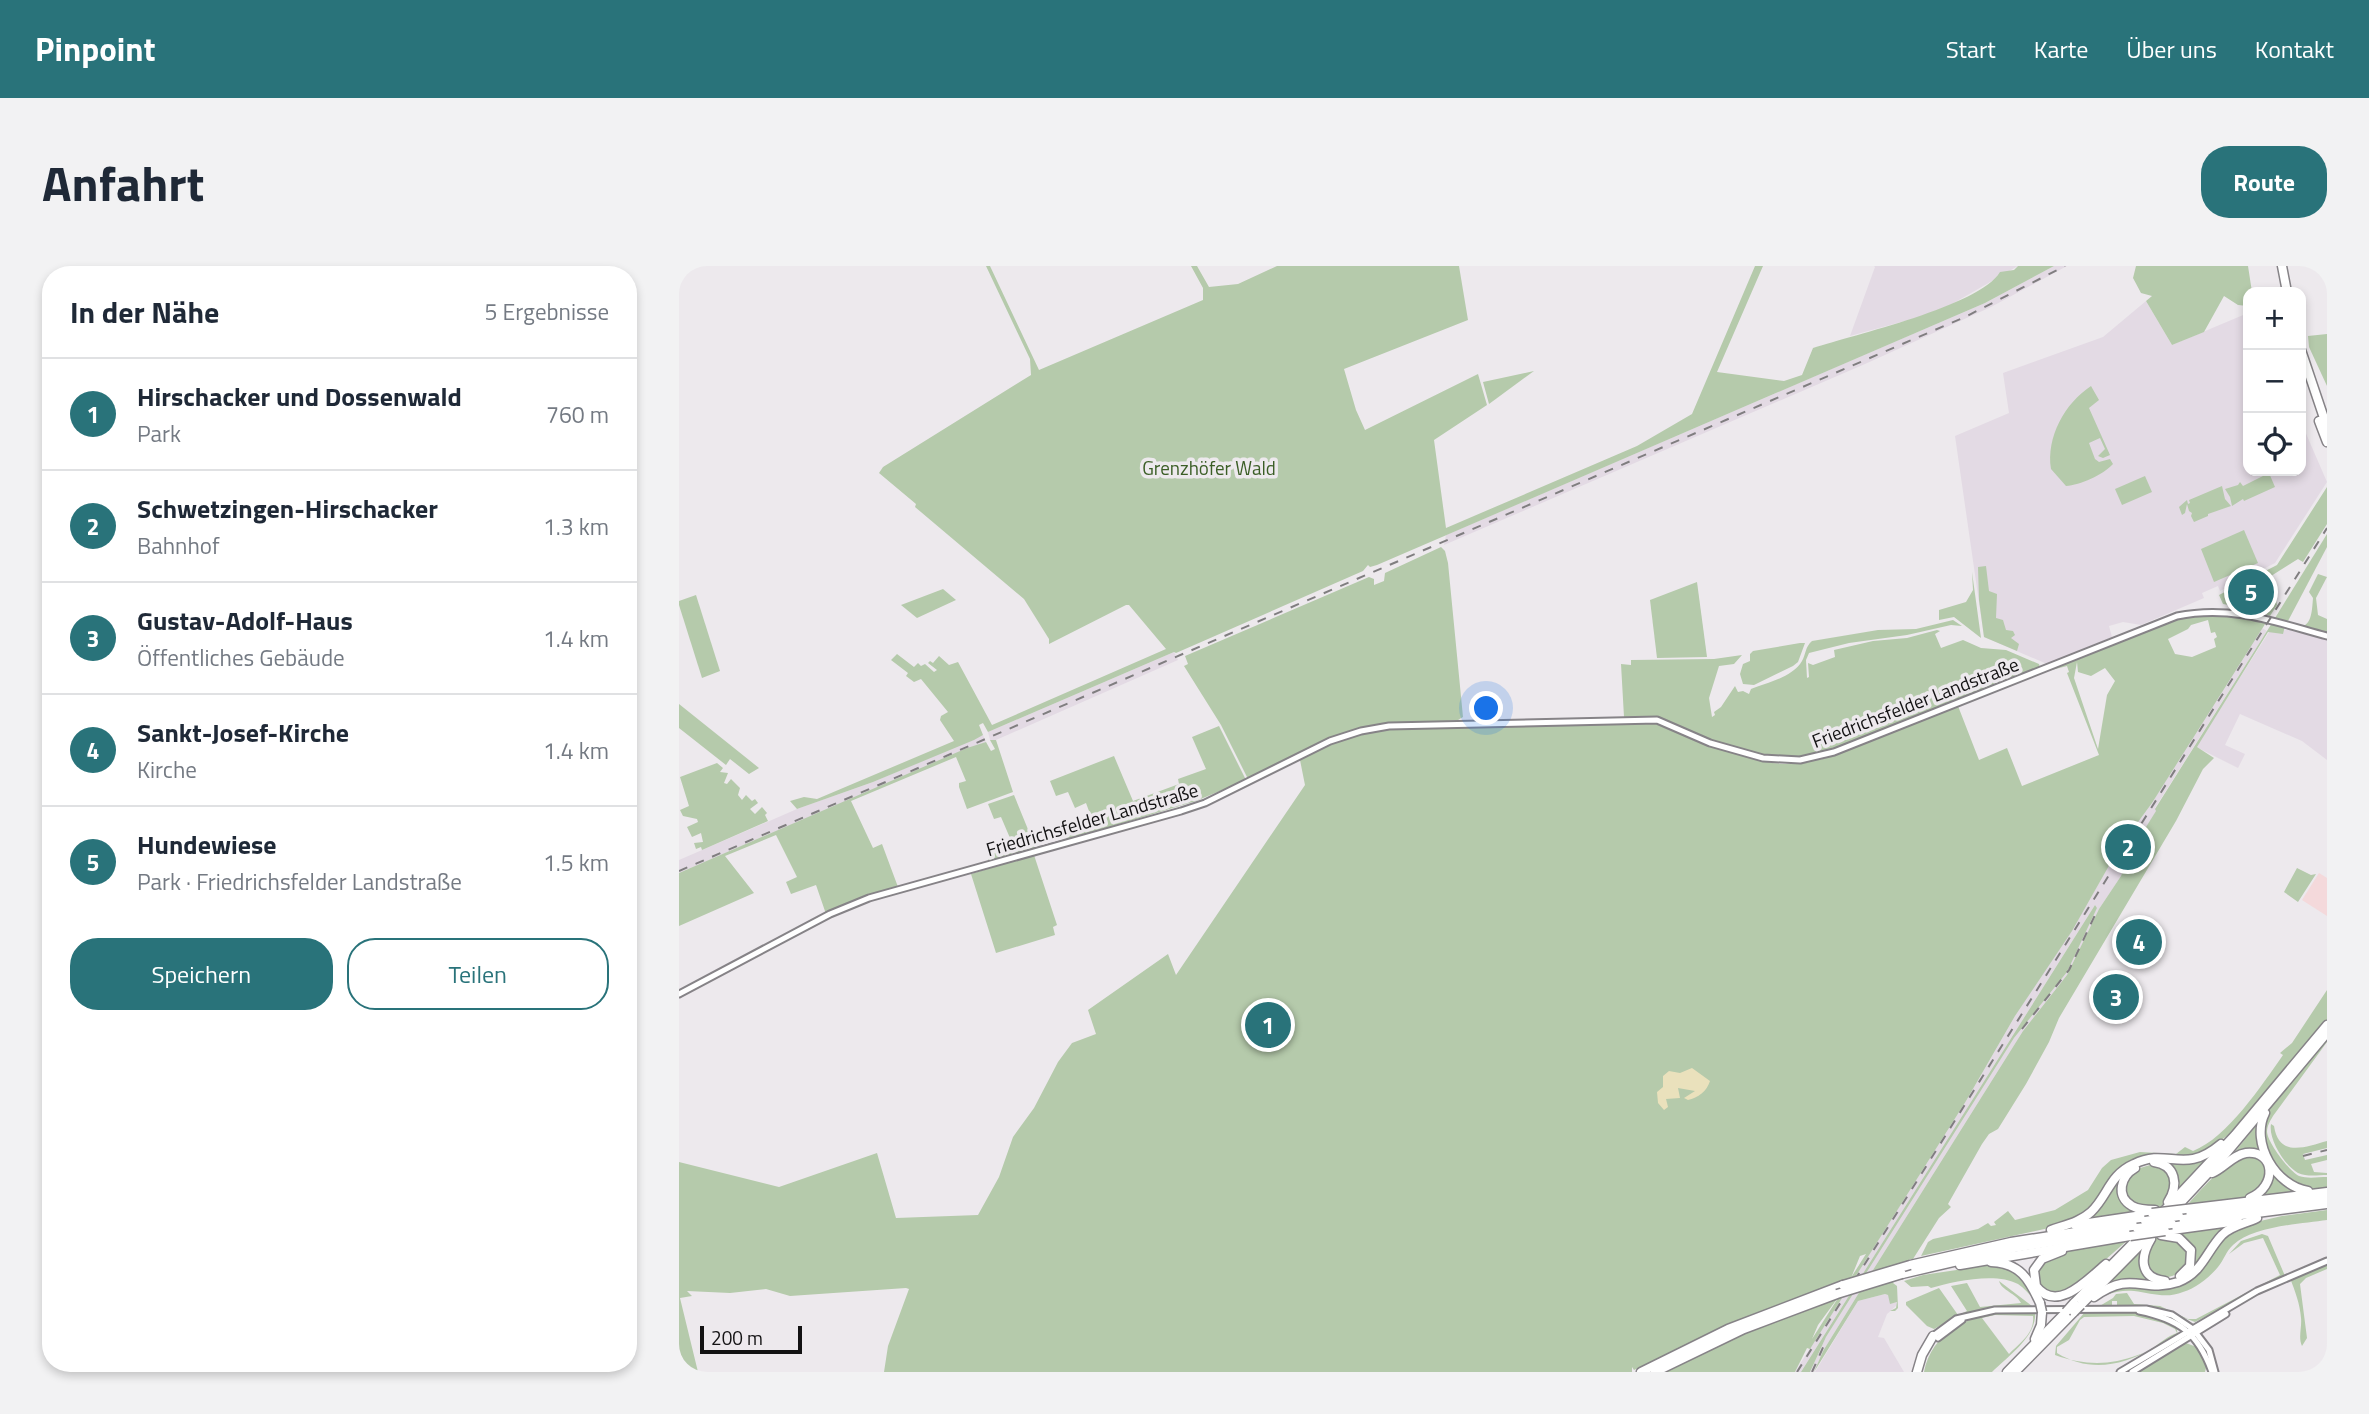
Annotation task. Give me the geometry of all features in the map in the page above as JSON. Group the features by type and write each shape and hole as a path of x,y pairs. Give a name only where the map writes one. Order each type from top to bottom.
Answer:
{"highway":[{"path":"2276,266 2280,287"},
{"path":"2282,266 2286,287"},
{"path":"2301,350 2327,427"},
{"path":"2306,382 2327,442"},
{"path":"2007,1372 2077,1307 2118,1258 2157,1224 2327,1025"},
{"path":"2015,1372 2206,1176 2327,1033"},
{"path":"2268,1104 2260,1125 2260,1137 2277,1174 2291,1186 2325,1194"},
{"path":"1655,1372 1757,1324 1837,1294 2080,1219 2091,1212 2115,1176 2134,1164 2152,1159 2196,1160 2208,1155 2235,1135"},
{"path":"2206,1176 2240,1155 2252,1153 2262,1157 2270,1169 2268,1184 2259,1194 2237,1203"},
{"path":"2157,1224 2132,1206 2124,1198 2122,1190 2123,1181 2129,1172 2152,1162 2169,1168 2175,1182 2174,1191 2157,1224 2144,1251 2143,1265 2150,1276 2168,1281 2184,1274 2190,1266 2192,1255 2189,1246 2157,1224"},
{"path":"1910,1271 2130,1236 2157,1224 2166,1212 2325,1194"},
{"path":"2011,1242 2325,1194"},
{"path":"1643,1371 1728,1329 1843,1284 2014,1248 2137,1228 2327,1204"},
{"path":"2051,1230 2226,1223 2292,1212 2301,1208"},
{"path":"2077,1307 2120,1283 2162,1284 2183,1279 2201,1266 2224,1233 2257,1218"},
{"path":"2084,1242 2050,1254 2038,1262 2033,1277 2041,1293 2052,1297 2068,1293 2118,1258"},
{"path":"1982,1261 2008,1264 2018,1269 2028,1281 2041,1308 2039,1331 2027,1352"},
{"path":"1919,1372 1922,1355 1935,1337"}],"main road":[{"name":"Friedrichsfelder Landstraße","path":"679,994 830,914 869,898 1181,811 1224,794 1330,741 1372,728 1458,723 1657,720 1722,747 1763,758 1800,760 1834,752 2177,616 2206,611 2235,612 2327,636"},
{"path":"2132,1372 2272,1284 2327,1261"},
{"path":"1935,1337 1952,1321 1977,1313 2008,1309 2129,1309 2183,1324 2201,1343 2215,1370"},
{"path":"2183,1324 2205,1324"},
{"path":"2180,1340 2183,1324"},
{"path":"2201,1343 2205,1324"},
{"path":"2120,1372 2180,1340 2201,1343"}],"shaded area":[{"path":"1874,266 2018,266 1952,304 1923,316 1850,336"},
{"path":"2054,266 2067,266 1991,307 1865,364 1444,545 1446,535 1985,303"},
{"path":"2146,301 2172,345 2243,315 2243,476 2306,476 2306,434 2327,482 2275,563 2220,591 2218,586 2202,593 2204,598 2141,625 2123,622 2109,626 2112,637 2047,664 1984,637 1955,436 2009,413 2003,373 2103,337"},
{"path":"2262,628 2267,631 2155,808 2157,810 2122,866 2121,876 2099,909 2067,975 2023,1031 1823,1351 1814,1372 1810,1372 1826,1337 2014,1038 2067,972 2097,908 2095,905 1801,1372 1795,1372 1966,1101 2015,1016 2072,930 2119,848 2152,803"},
{"path":"2293,629 2327,639 2327,760 2302,741 2240,714 2225,745 2245,754 2238,768 2196,747 2269,632"},
{"path":"1174,652 1178,660 996,740 990,740 988,732"},
{"path":"983,735 986,742 679,873 679,860 797,809 873,782"},
{"path":"2319,873 2327,878 2327,916 2302,900"},
{"path":"1885,1294 1891,1303 1897,1302 1897,1305 1887,1314 1878,1337 1884,1338 1904,1372 1815,1372 1858,1301"}],"green space":[{"name":"Grenzhöfer Wald","path":"986,266 990,266 1039,370 1203,300 1203,288 1191,266 1197,266 1209,287 1238,284 1277,266 1459,266 1468,320 1344,369 1365,430 1478,374 1487,405 1434,440 1446,528 1637,446 1692,414 1755,266 1763,266 1717,372 1784,381 1802,375 1813,348 1943,308 1988,284 2000,272 2014,270 2018,266 2054,266 1985,303 1377,565 1368,565 1363,571 1176,653 988,732 983,723 979,725 983,735 974,740 873,782 797,809 790,801 804,797 817,799 954,741 940,720 941,716 948,712 921,679 914,682 906,676 908,673 891,660 897,654 914,667 918,663 921,666 925,664 934,672 937,670 928,663 933,663 939,656 949,665 958,662 992,725 1166,649 1129,605 1049,644 1049,639 1024,599 879,473 883,467 1031,375 1030,359"},
{"path":"2136,266 2248,266 2251,287 2243,287 2243,306 2224,296 2204,332 2172,345 2146,301 2152,296 2141,293 2133,278"},
{"path":"2327,334 2327,386 2309,347 2308,336"},
{"path":"1534,371 1489,404 1483,382"},
{"path":"2091,386 2099,400 2089,408 2110,455 2103,458 2098,456 2105,449 2100,438 2089,443 2095,459 2099,462 2110,459 2113,464 2091,479 2066,486 2051,469 2051,445 2066,411"},
{"path":"2145,476 2152,492 2122,505 2115,489"},
{"path":"2263,476 2270,476 2275,487 2232,506 2225,489 2240,482 2243,486"},
{"path":"2222,486 2225,499 2231,506 2194,522 2187,504 2182,515 2179,507 2187,500 2188,504 2189,500"},
{"path":"2327,487 2327,524 2303,562 2298,559 2271,576 2277,605 2270,616 2248,608 2223,604 2219,595 2277,565"},
{"path":"2244,530 2258,563 2214,582 2201,549"},
{"path":"2327,534 2327,547 2288,621 2275,618"},
{"path":"1441,547 1448,563 1463,717 1458,720 1361,729 1248,779 1221,725 1184,666 1188,664 1185,656 1369,577 1374,579 1374,585 1384,581 1385,573"},
{"path":"1986,566 1989,591 1997,594 1996,618 2003,620 2006,630 2013,631 2015,635 2011,638 2019,644 2017,651 1984,637 1978,567"},
{"path":"1972,572 1981,638 1954,617 1939,620 1939,610 1966,602 1973,590"},
{"path":"2318,574 2327,577 2316,598 2318,615 2327,619 2327,633 2302,627 2311,616 2313,598 2309,592"},
{"path":"1697,582 1707,657 1657,658 1650,600"},
{"path":"943,589 956,600 917,618 901,605"},
{"path":"696,595 720,671 702,678 679,605 679,601"},
{"path":"2212,613 2267,621 2152,803 2119,848 2072,931 2015,1016 1966,1101 1810,1349 1807,1348 1795,1372 1662,1372 1743,1334 1837,1299 1818,1325 1812,1339 1851,1278 1727,1326 1634,1370 1632,1367 1632,1372 884,1372 888,1346 909,1289 790,1296 766,1289 730,1293 687,1291 692,1296 680,1298 698,1372 679,1372 679,1162 779,1187 877,1153 896,1218 978,1215 999,1177 1013,1137 1034,1108 1058,1062 1072,1043 1096,1034 1088,1010 1168,954 1176,975 1305,785 1300,760 1344,740 1391,729 1651,723 1661,724 1719,749 1786,764 1823,759 1958,706 1979,760 2007,748 2022,786 2099,755 2067,673 2067,666 2048,671 2182,618","holes":["2208,620 2211,633 2215,632 2217,637 2214,639 2216,647 2192,657 2175,654 2168,639 2191,625","2077,662 2078,672 2091,676 2105,668 2115,681 2107,695 2098,749 2074,678","1866,1254 1851,1277 1860,1256"]},
{"path":"1953,620 1962,626 1951,625 1907,635 1849,643 1809,653 1806,660 1807,678 1808,663 1813,665 1835,657 1834,650 1873,641 1907,638 1937,630 1940,631 1935,634 1941,648 1963,640 1981,648 2006,650 2039,664 2040,668 1834,750 1806,758 1783,759 1720,744 1657,718 1624,717 1621,664 1631,665 1631,660 1714,659 1742,655 1734,664 1719,666 1709,698 1712,717 1735,686 1738,692 1749,694 1751,689 1779,679 1798,667 1812,641 1878,630 1916,629"},
{"path":"2272,623 2285,626 2283,634 2268,632 2197,747 2214,758 2203,769 2176,821 2059,1018 2026,1084 1998,1129 1989,1134 1982,1144 1948,1204 1951,1207 1939,1218 1913,1259 1910,1259 1893,1283 1897,1286 1898,1308 1890,1311 1896,1308 1897,1302 1890,1304 1888,1295 1885,1294 1858,1301 1814,1372 1823,1351 2023,1031 2067,975 2099,909 2121,876 2121,867"},
{"path":"1805,643 1798,662 1793,666 1754,685 1743,684 1740,674 1743,664 1750,661 1753,651"},
{"path":"679,704 759,768 749,774 730,759 726,765 679,728"},
{"path":"1219,726 1246,780 1196,801 1067,840 1064,833 1093,822 1086,803 1075,808 1068,792 1056,796 1050,781 1114,756 1133,801 1179,784 1178,779 1206,769 1192,737"},
{"path":"990,740 996,740 1013,792 967,809 959,787 959,783 966,781 956,757 851,801 873,848 882,844 898,887 868,896 826,914 816,885 791,894 786,882 797,877 776,835 725,856 754,893 679,926 679,873 967,748 986,742 991,751 995,749"},
{"path":"717,763 723,768 720,772 728,773 724,783 727,784 731,779 740,788 738,795 742,800 746,795 752,801 755,799 758,803 750,809 755,814 762,807 767,813 765,815 768,821 702,850 701,847 696,849 694,843 703,842 701,833 692,837 687,827 698,822 697,819 683,816 680,810 689,806 680,777"},
{"path":"1014,795 1036,849 989,862 991,855 1013,845 1001,817 994,819 988,804"},
{"path":"1034,855 1057,925 1053,927 1055,935 996,953 971,874"},
{"path":"2297,868 2311,875 2316,874 2298,902 2284,892"},
{"path":"2095,905 2097,908 2067,972 2014,1038 1826,1337 1810,1372 1801,1372"},
{"path":"2327,990 2327,1022 2231,1133 2199,1156 2155,1156 2112,1176 2094,1205 2084,1215 2049,1228 1921,1256 1928,1242 1933,1239 1978,1229 1988,1223 1991,1226 1996,1225 1994,1222 2008,1211 2015,1220 2055,1210 2088,1190 2102,1168 2111,1160 2140,1152 2176,1154 2185,1147 2193,1151 2206,1144 2231,1123 2254,1095 2283,1055 2280,1053 2292,1043"},
{"path":"2327,1037 2327,1042 2273,1116 2267,1130 2275,1149 2295,1173 2306,1177 2327,1177 2327,1189 2305,1188 2293,1183 2276,1166 2264,1144 2262,1131 2268,1110"},
{"path":"2260,1121 2275,1172 2304,1192 2256,1198 2271,1181 2260,1154 2229,1159"},
{"path":"2271,1124 2281,1143 2287,1146 2302,1147 2327,1141 2327,1148 2303,1154 2305,1160 2327,1155 2327,1160 2311,1164 2314,1172 2327,1175 2305,1175 2293,1170 2275,1144"},
{"path":"2214,1152 2174,1196 2176,1178 2171,1170 2165,1165 2151,1161 2182,1161"},
{"path":"2254,1156 2262,1160 2268,1176 2255,1194 2245,1198 2187,1205 2225,1168 2234,1162"},
{"path":"2148,1162 2128,1171 2122,1177 2121,1184 2122,1195 2128,1204 2145,1211 2079,1221 2094,1209 2122,1173 2130,1167"},
{"path":"2150,1165 2165,1168 2172,1178 2169,1196 2160,1208 2139,1207 2126,1197 2124,1183 2137,1169"},
{"path":"2327,1210 2327,1220 2278,1227 2242,1239 2231,1247 2211,1275 2188,1290 2165,1295 2122,1291 2088,1303 2114,1287 2161,1287 2203,1268 2225,1236 2243,1225"},
{"path":"2234,1225 2196,1268 2180,1279 2170,1282 2161,1283 2124,1282 2103,1288 2144,1247 2144,1269 2150,1276 2167,1282 2176,1279 2185,1274 2193,1259 2188,1244 2169,1233"},
{"path":"2262,1234 2268,1236 2285,1276 2195,1322 2171,1313 2122,1307 2117,1305 2117,1301 2112,1301 2112,1305 2098,1307 2116,1294 2127,1293 2134,1304 2160,1306 2188,1319 2196,1319 2280,1275 2263,1238 2244,1243 2229,1254 2241,1241"},
{"path":"2156,1237 2174,1238 2187,1248 2189,1263 2175,1275 2157,1277 2146,1265 2149,1246"},
{"path":"2129,1239 2080,1282 2058,1294 2043,1291 2036,1278 2039,1265 2060,1254"},
{"path":"2327,1263 2327,1269 2306,1278 2300,1284 2307,1338 2302,1346 2300,1308 2290,1278"},
{"path":"1990,1265 2014,1271 2024,1281 2037,1303 2018,1284 2009,1280 1963,1280 1931,1288 1911,1287 1904,1281 1923,1275"},
{"path":"1999,1281 2032,1306 1977,1311 1956,1317 1934,1329 1927,1326 1906,1305 1906,1302 1939,1288 1958,1315 1967,1311 1951,1286 1967,1283 1980,1307 2021,1303"},
{"path":"2035,1311 2035,1320 2032,1329 2027,1337 2013,1352 1992,1372 1924,1372 1928,1358 1943,1336 1965,1322 1991,1313","holes":["1995,1315 2033,1316 2029,1333 2009,1354 1982,1318"]},
{"path":"2131,1311 2176,1326 2178,1335 2146,1352 2177,1333 2175,1329 2134,1316 2084,1317 2069,1340 2057,1347 2057,1353 2070,1359 2055,1355 2056,1346 2085,1312"},
{"path":"2186,1343 2199,1348 2207,1364 2205,1372 2137,1372"}],"sand":[{"path":"1692,1068 1710,1081 1707,1088 1699,1096 1688,1100 1684,1098 1695,1091 1678,1088 1680,1098 1666,1099 1668,1107 1664,1110 1658,1103 1657,1092 1663,1087 1663,1076 1669,1071 1680,1073"}],"railway":[{"path":"679,871 1965,317 2065,266"},
{"path":"1797,1372 2327,528"},
{"path":"2022,1029 2069,970 2096,913"},
{"path":"2303,1156 2327,1150"},
{"path":"1812,1372 1825,1343"}],"place":[{"name":"Hundewiese","path":"2251,592"},
{"name":"Schwetzingen-Hirschacker","path":"2128,847"},
{"name":"Sankt-Josef-Kirche","path":"2139,942"},
{"name":"Gustav-Adolf-Haus","path":"2116,997"},
{"name":"Hirschacker und Dossenwald","path":"1268,1025"}]}
